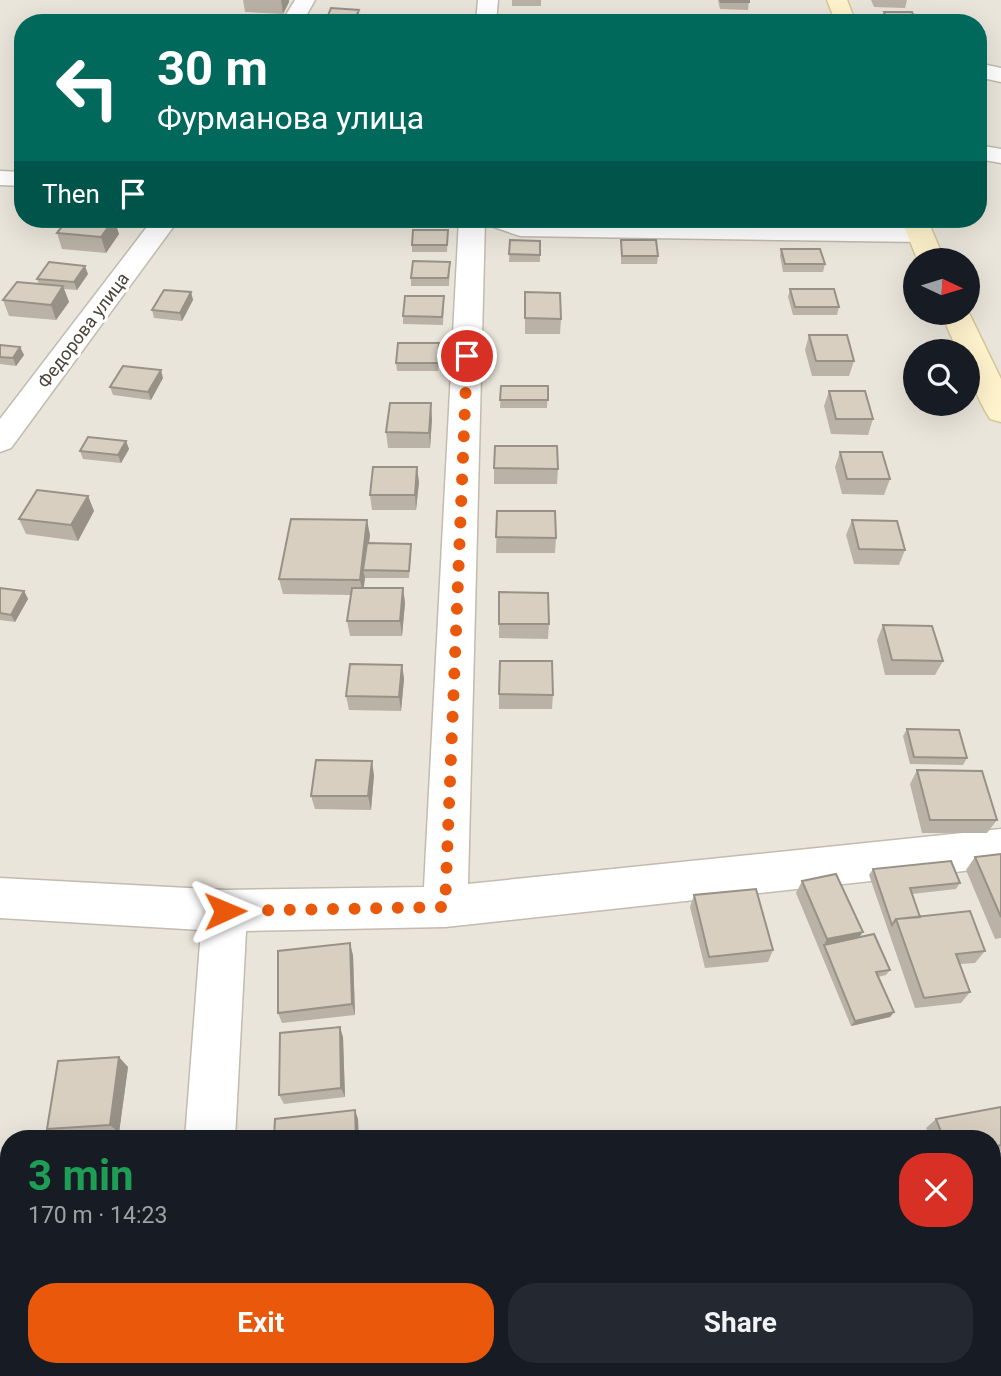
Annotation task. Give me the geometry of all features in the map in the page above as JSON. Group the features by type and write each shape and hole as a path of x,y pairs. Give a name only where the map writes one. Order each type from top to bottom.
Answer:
{"street":[{"name":"Федорова улица","path":"0,441 159,228"},
{"path":"445,907 472,228"},
{"path":"918,228 926,248"},
{"path":"961,326 1001,412"},
{"path":"0,898 225,911 445,907 1001,848"},
{"path":"211,1130 225,911"}],"shaded area":[{"path":"0,0 1001,0 1001,1130 0,1130"}],"building":[{"path":"720,0 749,0 749,2 721,2"},
{"path":"331,8 359,10 357,14 329,14"},
{"path":"884,12 913,14 885,14"},
{"path":"61,228 108,228 101,237 57,233"},
{"path":"413,230 448,230 447,245 412,245"},
{"path":"510,240 540,241 540,255 509,254"},
{"path":"621,240 656,240 658,256 622,256"},
{"path":"781,249 820,249 825,264 785,264"},
{"path":"413,261 450,262 448,278 411,278"},
{"path":"49,262 85,266 74,282 37,279"},
{"path":"17,282 63,286 51,305 3,300"},
{"path":"790,289 834,289 839,307 795,307"},
{"path":"164,290 191,292 180,313 152,310"},
{"path":"525,292 560,293 561,319 525,318"},
{"path":"405,296 444,296 442,317 403,316"},
{"path":"809,335 847,335 854,361 816,361"},
{"path":"398,343 439,343 438,363 396,363"},
{"path":"0,345 20,347 13,358 0,357"},
{"path":"123,366 161,370 148,392 110,387"},
{"path":"501,386 548,386 548,400 500,400"},
{"path":"829,391 865,391 873,419 836,419"},
{"path":"390,403 431,403 429,433 386,432"},
{"path":"88,437 126,441 118,455 80,451"},
{"path":"495,446 557,446 558,469 494,468"},
{"path":"840,452 882,452 890,479 847,479"},
{"path":"373,467 417,467 415,495 370,495"},
{"path":"37,490 88,496 71,525 19,519"},
{"path":"497,511 555,511 556,538 496,537"},
{"path":"291,519 367,520 360,580 279,579"},
{"path":"852,520 897,521 905,550 859,549"},
{"path":"367,543 411,544 409,571 363,570"},
{"path":"0,588 24,591 11,615 0,613"},
{"path":"352,588 403,588 400,621 347,621"},
{"path":"499,592 548,593 549,624 499,624"},
{"path":"883,625 932,626 943,661 892,660"},
{"path":"500,661 552,661 553,695 499,694"},
{"path":"350,664 402,665 399,697 346,696"},
{"path":"907,729 959,730 967,758 914,757"},
{"path":"316,760 372,761 368,796 311,796"},
{"path":"917,770 982,771 997,820 930,820"},
{"path":"1001,854 1001,917 975,857"},
{"path":"951,861 960,883 910,888 920,917 896,919 892,925 873,869"},
{"path":"836,874 863,932 827,939 802,881"},
{"path":"756,889 773,950 709,957 694,895"},
{"path":"970,911 985,951 956,954 970,992 924,998 896,919"},
{"path":"874,934 890,970 876,972 894,1012 855,1021 824,945"},
{"path":"350,943 352,1004 278,1013 278,951"},
{"path":"340,1027 341,1088 279,1095 280,1033"},
{"path":"119,1057 110,1125 47,1129 58,1061"},
{"path":"1001,1107 1001,1130 940,1130 936,1119"},
{"path":"355,1110 356,1130 274,1130 275,1119"}],"route":[{"path":"225,911 445,907 467,356"}]}
